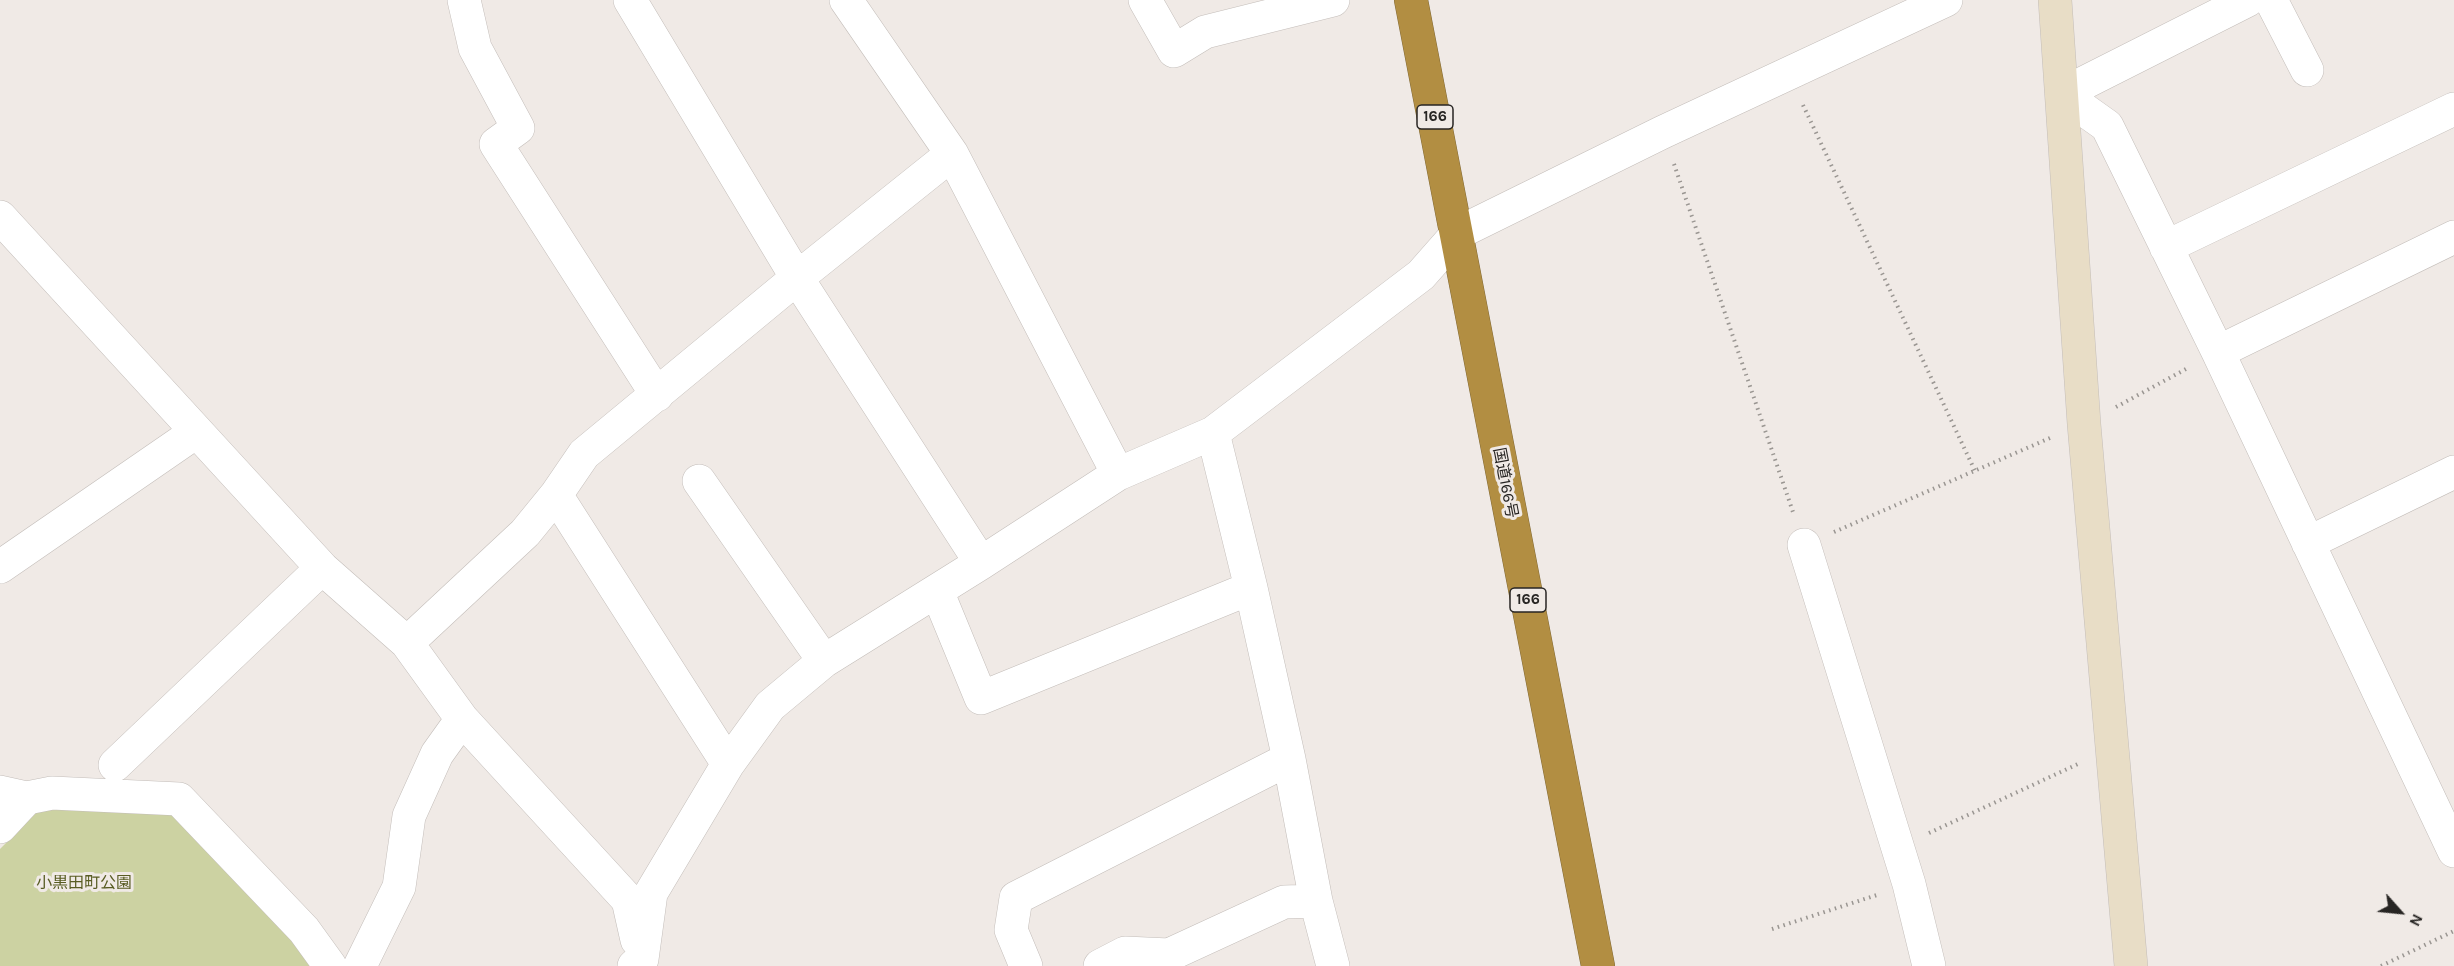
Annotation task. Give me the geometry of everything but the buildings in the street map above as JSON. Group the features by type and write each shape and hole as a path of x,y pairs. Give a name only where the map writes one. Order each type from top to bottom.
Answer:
{"highway":[{"name":"国道166号","path":"1411,0 1458,233 1598,966"}],"street":[{"path":"465,0 475,48 518,128 496,144 657,395"},
{"path":"630,0 797,278 981,563"},
{"path":"847,0 952,154 1118,474"},
{"path":"1145,0 1174,51 1205,32 1333,0"},
{"path":"642,964 651,892 728,764 770,706 824,661 1118,474 1213,433 1421,275 1458,233 1663,132 1946,0"},
{"path":"2055,0 2084,424 2131,966"},
{"path":"2062,94 2248,0"},
{"path":"2271,0 2307,69"},
{"path":"2062,94 2107,126 2218,352 2454,851"},
{"path":"2166,247 2454,109"},
{"path":"407,644 525,533 556,495 584,454 797,278 952,154"},
{"path":"0,217 322,568 407,644 462,719 628,900 642,964"},
{"path":"2218,352 2454,237"},
{"path":"0,567 196,432"},
{"path":"1213,433 1251,588 1289,759 1316,901 1333,966"},
{"path":"2308,543 2454,472"},
{"path":"699,481 824,661"},
{"path":"556,495 728,764"},
{"path":"1804,545 1910,884 1929,966"},
{"path":"115,765 322,568"},
{"path":"937,591 981,698 1251,588"},
{"path":"360,966 399,887 409,816 437,754 462,719"},
{"path":"1026,966 1011,930 1016,898 1289,759"},
{"path":"0,827 14,795 52,793 179,799 304,930 330,966"},
{"path":"1100,966 1125,952 1169,961 1284,902 1316,901"}],"path":[{"path":"1788,73 1975,471"},
{"path":"1663,132 1804,545 2084,424 2218,352"},
{"path":"1898,847 2078,764"},
{"path":"1772,929 1910,884"},
{"path":"2382,966 2454,931"}],"green space":[{"name":"小黒田町公園","path":"51,798 174,806 319,966 0,966 0,849"}]}
